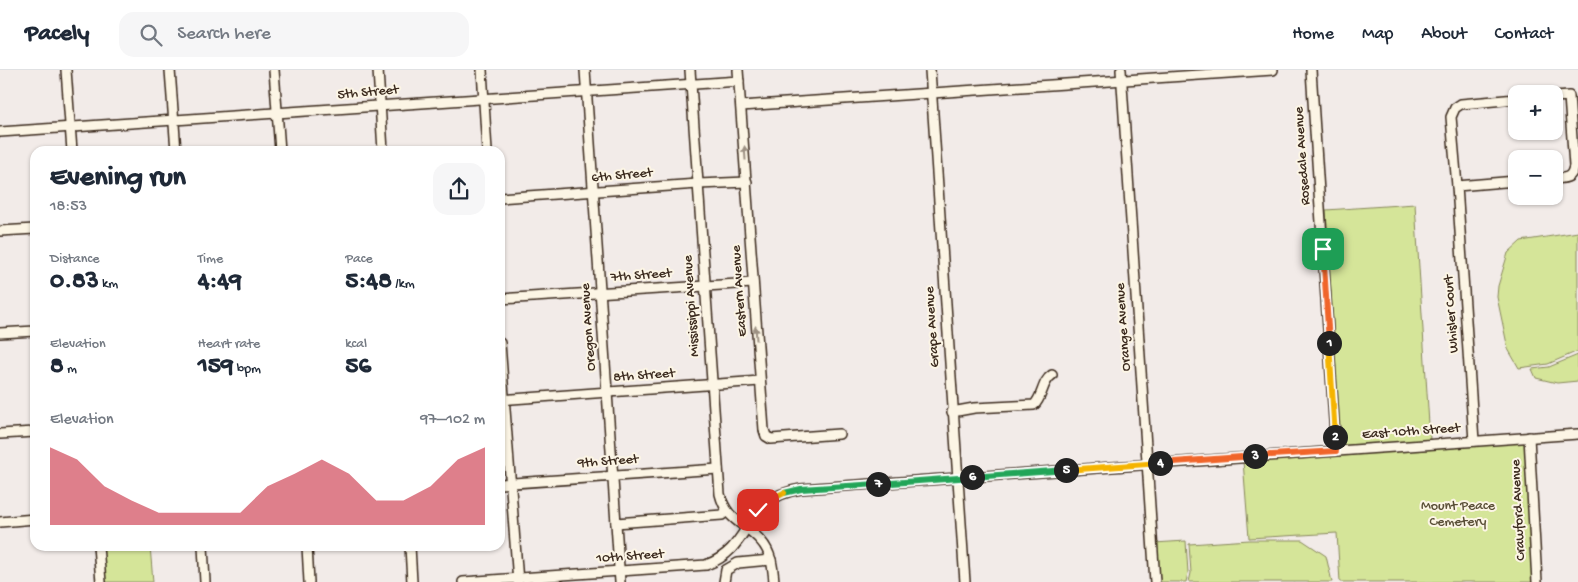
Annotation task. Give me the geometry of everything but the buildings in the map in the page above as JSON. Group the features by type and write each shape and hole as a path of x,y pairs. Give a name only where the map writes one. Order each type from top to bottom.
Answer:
{"street":[{"path":"66,70 72,146"},
{"path":"170,70 176,146"},
{"path":"274,70 280,146"},
{"path":"378,70 383,146"},
{"path":"482,70 487,146"},
{"name":"Oregon Avenue","path":"586,70 620,582"},
{"name":"Mississippi Avenue","path":"690,70 720,494 727,512"},
{"name":"Eastern Avenue","path":"738,70 764,430 766,436 771,439 839,434"},
{"name":"Grape Avenue","path":"930,70 952,412 966,582"},
{"name":"Orange Avenue","path":"1121,70 1155,582"},
{"path":"741,106 1273,70"},
{"name":"Rosedale Avenue","path":"1311,70 1336,451"},
{"name":"5th Street","path":"0,132 277,112 328,111 484,98 739,81"},
{"path":"1563,96 1569,96 1574,166 1573,174 1563,177"},
{"name":"Whisler Court","path":"1474,441 1451,117 1455,108 1461,104 1508,101"},
{"name":"6th Street","path":"505,198 747,182"},
{"path":"1457,186 1508,182"},
{"path":"0,231 30,229"},
{"name":"7th Street","path":"505,299 753,283"},
{"path":"0,333 30,331"},
{"path":"952,412 974,408 1034,405 1040,399 1048,377 1052,375"},
{"name":"8th Street","path":"505,400 760,382"},
{"path":"0,434 30,432"},
{"name":"East 10th Street","path":"769,500 780,494 801,489 1578,434"},
{"name":"Crawford Avenue","path":"1529,437 1537,582"},
{"name":"9th Street","path":"505,483 718,469"},
{"path":"505,483 518,580"},
{"name":"10th Street","path":"463,582 518,580 706,565 726,555 758,510 769,500"},
{"path":"616,522 722,515 727,512 735,522 760,539 771,560 774,582"},
{"path":"0,522 30,519"},
{"path":"98,551 101,582"},
{"path":"202,551 205,582"},
{"path":"307,551 309,582"},
{"path":"410,551 412,582"},
{"path":"724,582 726,570 738,563 771,560"}],"green space":[{"path":"1415,204 1430,440 1340,446 1326,210"},
{"path":"1578,232 1578,351 1548,364 1519,368 1508,349 1497,297 1498,286 1508,253 1521,241"},
{"path":"1578,355 1578,381 1557,383 1536,378 1532,369 1549,367"},
{"name":"Mount Peace Cemetery","path":"1525,442 1532,582 1340,582 1337,533 1249,538 1243,461"},
{"path":"1250,540 1302,540 1326,556 1332,582 1189,582 1191,573 1189,544"},
{"path":"1186,541 1188,573 1186,582 1157,582 1154,543"},
{"path":"101,551 150,551 153,582 104,582"}],"route":[{"path":"758,510 769,500 780,494 801,489 1336,451 1323,249"}]}
